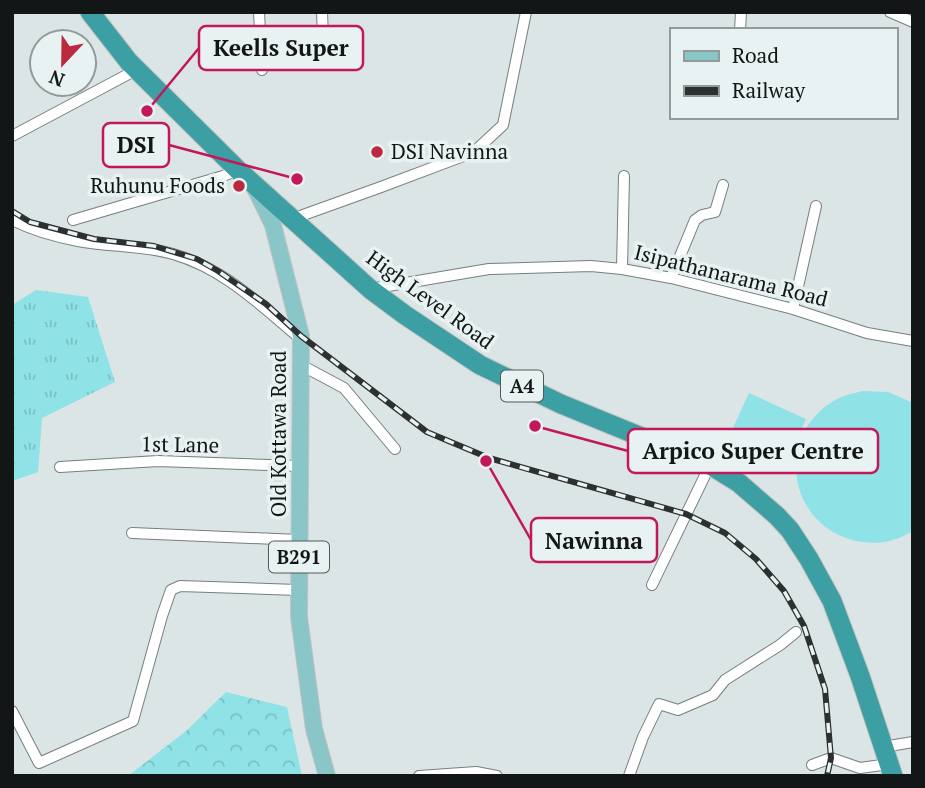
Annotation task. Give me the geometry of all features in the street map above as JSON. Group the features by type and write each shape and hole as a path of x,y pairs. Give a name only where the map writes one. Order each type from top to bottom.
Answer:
{"highway":[{"name":"High Level Road","path":"90,12 136,70 245,176 370,289 434,336 480,365 561,404 710,465 740,483 777,516 809,559 832,601 888,763"}],"main road":[{"name":"Old Kottawa Road","path":"245,176 273,225 301,339 299,617 314,729 327,776"}],"street":[{"path":"259,12 262,70"},
{"path":"322,12 323,36"},
{"path":"292,219 474,152 503,125 526,12"},
{"path":"890,12 913,22"},
{"path":"12,136 136,70"},
{"path":"73,220 223,176 245,176"},
{"path":"622,268 624,176"},
{"path":"671,278 695,220 715,212 723,185"},
{"path":"793,309 816,206"},
{"path":"12,220 78,241 170,253 193,260 233,282 301,339"},
{"name":"Isipathanarama Road","path":"370,289 489,269 622,268 793,309 867,333 913,341"},
{"path":"301,365 344,388 395,449"},
{"name":"1st Lane","path":"60,467 158,461 299,466"},
{"path":"652,585 710,465"},
{"path":"132,533 299,540"},
{"path":"12,711 39,763 133,720 171,590 180,586 298,590"},
{"path":"629,776 659,704 678,710 713,695 725,680 796,632"},
{"path":"812,765 831,758 860,768 888,763 913,742"},
{"path":"419,776 476,772 497,776"}],"green space":[{"path":"36,290 88,297 115,382 42,418 38,472 12,481 12,305"},
{"path":"863,391 888,392 913,403 913,531 884,542 856,541 833,532 815,517 803,498 797,477 797,455 804,433 817,414 837,399"},
{"path":"749,393 806,419 783,469 726,443"},
{"path":"226,692 287,707 302,776 128,776 186,731"}],"railway":[{"path":"12,211 30,222 94,239 154,246 197,259 266,304 301,336 427,432 489,458 686,514 725,533 756,559 784,591 804,626 825,689 831,758 827,776"}],"place":[{"name":"Keells Super","path":"147,111"},
{"name":"DSI Navinna","path":"377,152"},
{"name":"DSI","path":"297,179"},
{"name":"Ruhunu Foods","path":"239,186"},
{"name":"Arpico Super Centre","path":"535,426"},
{"name":"Nawinna","path":"486,461"}]}
